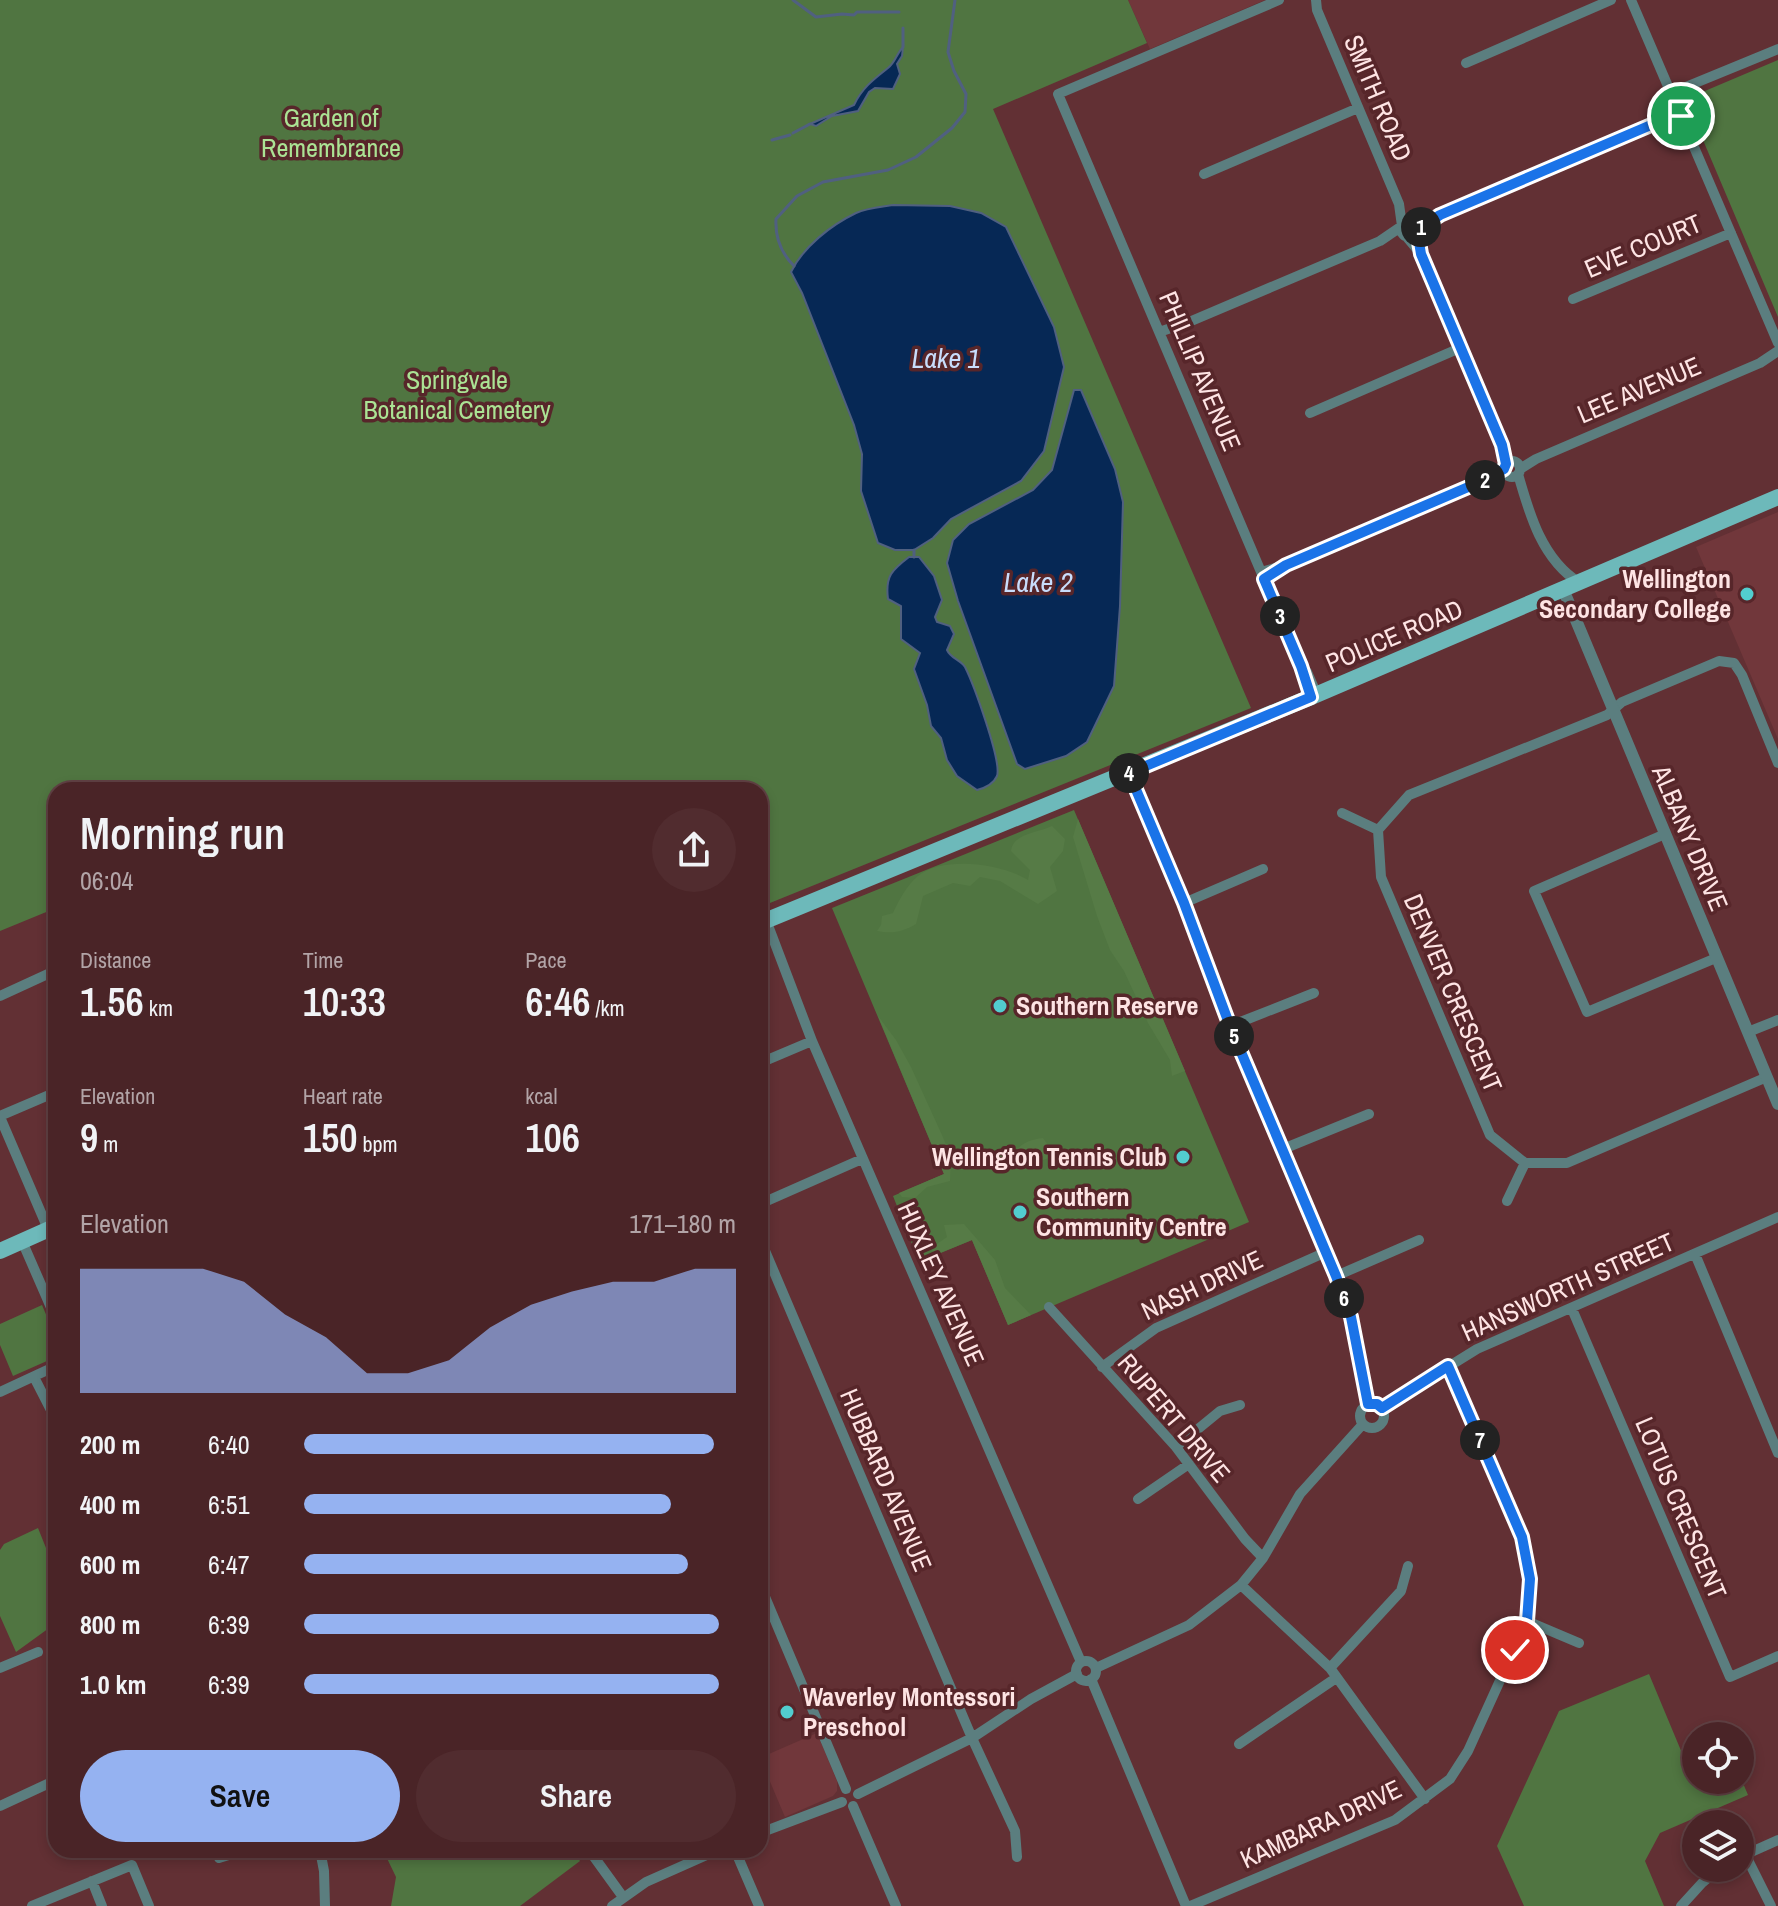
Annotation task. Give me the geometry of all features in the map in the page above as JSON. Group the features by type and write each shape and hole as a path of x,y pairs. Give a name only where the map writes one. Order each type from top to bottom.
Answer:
{"main road":[{"name":"POLICE ROAD","path":"768,919 1314,696 1778,497"},
{"path":"0,1251 48,1230"}],"street":[{"name":"PHILLIP AVENUE","path":"1279,0 1058,94 1301,666 1307,672 1314,696"},
{"name":"SMITH ROAD","path":"1307,0 1316,5 1409,229"},
{"path":"1466,63 1611,0"},
{"path":"1631,0 1777,336"},
{"path":"1671,93 1778,49"},
{"path":"1204,174 1358,108"},
{"path":"1160,335 1680,113"},
{"path":"1409,229 1544,544 1561,570 1580,583"},
{"name":"EVE COURT","path":"1573,299 1731,233"},
{"path":"1310,413 1460,348"},
{"name":"LEE AVENUE","path":"1263,575 1760,363 1778,351"},
{"name":"LEE AVENUE","path":"1760,363 1778,360"},
{"path":"1544,544 1562,590"},
{"name":"ALBANY DRIVE","path":"1562,590 1778,1104"},
{"path":"1342,813 1378,830 1409,795 1607,715 1622,702 1709,663 1725,661 1734,663 1742,675 1778,763"},
{"path":"1129,773 1184,903 1230,1026 1336,1276 1351,1317 1368,1404"},
{"name":"DENVER CRESCENT","path":"1378,830 1381,877 1490,1135 1525,1163"},
{"path":"1665,834 1534,891 1587,1012 1716,958"},
{"path":"1184,903 1263,869"},
{"name":"HUXLEY AVENUE","path":"768,933 862,1159 1081,1662"},
{"path":"0,996 48,974"},
{"path":"1230,1026 1314,993"},
{"path":"1748,1032 1778,1020"},
{"path":"768,1060 812,1041"},
{"path":"1507,1201 1525,1163 1567,1163 1767,1077"},
{"path":"48,1096 0,1117 48,1219"},
{"path":"1283,1149 1369,1114"},
{"path":"768,1200 862,1159"},
{"name":"HANSWORTH STREET","path":"1382,1408 1477,1349 1778,1217"},
{"path":"1336,1276 1419,1240"},
{"path":"22,1241 48,1301"},
{"name":"NASH DRIVE","path":"1102,1367 1156,1328 1326,1252"},
{"path":"1695,1254 1778,1453"},
{"name":"HUBBARD AVENUE","path":"768,1258 972,1738 1015,1831 1017,1857"},
{"name":"RUPERT DRIVE","path":"1049,1307 1176,1447 1245,1539 1263,1558"},
{"name":"LOTUS CRESCENT","path":"1572,1309 1730,1677 1778,1656"},
{"name":"KAMBARA DRIVE","path":"1188,1906 1395,1820 1450,1779 1468,1751 1527,1621 1530,1579 1522,1537 1448,1366"},
{"path":"0,1392 48,1370"},
{"path":"34,1377 48,1404"},
{"path":"1368,1404 1377,1404 1382,1408 1385,1416 1380,1425 1372,1428 1363,1424 1360,1412 1368,1404"},
{"path":"1176,1447 1220,1411 1240,1405"},
{"path":"1077,1674 1085,1680 1189,1625 1241,1585 1263,1558 1300,1494 1363,1424"},
{"path":"1138,1499 1189,1464"},
{"path":"1239,1744 1333,1673 1401,1591 1408,1566"},
{"path":"1241,1585 1333,1673 1425,1799"},
{"path":"768,1604 846,1789"},
{"path":"1527,1621 1579,1643"},
{"path":"0,1668 38,1652"},
{"path":"1077,1674 1081,1662 1089,1661 1188,1906"},
{"path":"858,1794 972,1738 1031,1699 1077,1674"},
{"path":"0,1806 48,1784"},
{"path":"768,1830 848,1804 858,1801 858,1794 853,1789 842,1793 848,1804 896,1906"},
{"path":"1754,1851 1778,1840"},
{"path":"322,1858 325,1906"},
{"path":"595,1858 623,1897"},
{"path":"612,1906 665,1872 699,1858"},
{"path":"738,1858 759,1906"},
{"path":"32,1906 132,1865 149,1906"},
{"path":"1754,1877 1771,1906"},
{"path":"92,1881 102,1906"},
{"path":"1681,1906 1703,1882"}],"shaded area":[{"path":"1128,0 1265,0 1150,49"},
{"name":"Wellington Secondary College","path":"1778,512 1778,739 1696,547"},
{"path":"817,1733 837,1781 837,1791 833,1796 785,1817 768,1777 768,1754"}],"green space":[{"name":"Springvale Botanical Cemetery","path":"0,0 1128,0 1147,43 993,109 1251,708 768,904 768,782 48,782 48,911 0,931"},
{"path":"1778,60 1778,317 1689,107 1693,96"},
{"name":"Southern Reserve","path":"1074,810 1249,1222 1008,1325 972,1240 919,1262 893,1196 944,1174 832,908"},
{"path":"1078,819 1185,1071 1172,1076 1170,1060 1110,950 1073,837"},
{"path":"1052,826 1065,839 1063,851 1050,867 1057,891 1038,904 1000,881 980,877 970,886 953,883 923,896 916,924 911,927 897,932 877,931 882,916 893,913 910,884 929,869 973,864 1004,870 1028,880 1030,870 1011,851 1013,845 1021,837"},
{"path":"878,1016 911,1067 951,1157 950,1181 927,1187 915,1198 902,1197 899,1193 944,1174"},
{"path":"1043,1138 1052,1151 1049,1158 1018,1169 1013,1155 1016,1151 1026,1143"},
{"path":"964,1224 995,1260 1005,1288 1031,1315 1008,1325 972,1240 935,1255 931,1248 947,1237 944,1225"},
{"path":"42,1305 48,1319 48,1361 13,1376 0,1345 0,1324"},
{"path":"38,1528 48,1553 48,1629 16,1652 0,1616 0,1550 4,1544"},
{"path":"1649,1674 1682,1753 1682,1794 1748,1794 1713,1810 1682,1810 1682,1824 1660,1833 1645,1861 1664,1906 1524,1906 1497,1846 1559,1711"},
{"path":"387,1858 578,1858 580,1861 520,1906 391,1906 396,1877"}],"water":[{"path":"903,47 897,64 900,74 893,89 875,88 869,92 858,111 832,116 816,126 810,124 854,105"},
{"name":"Lake 1","path":"893,205 950,206 981,213 1006,227 1054,327 1064,367 1044,451 1021,481 951,519 933,538 914,550 895,550 878,543 861,491 862,454 854,425 791,272 810,246 837,224 860,211"},
{"name":"Lake 2","path":"1074,390 1081,390 1115,469 1123,502 1114,686 1087,742 1066,756 1025,769 1017,764 947,563 953,540 969,524 1033,490 1052,470"},
{"path":"909,557 919,557 934,576 942,600 935,617 937,622 950,626 954,634 947,650 965,667 991,739 997,776 991,784 977,790 957,776 947,760 941,738 931,726 914,669 920,653 901,639 901,606 888,599 891,574"}],"waterway":[{"path":"793,0 816,17 854,15 857,12 899,12"},
{"path":"794,266 780,244 776,219 797,196 823,182 888,170 916,157 952,128 965,112 966,94 948,52 955,0"},
{"path":"903,28 903,47"},
{"path":"793,133 810,124"},
{"path":"772,140 790,135"},
{"path":"914,550 914,557"}],"place":[{"name":"Wellington Secondary College","path":"1747,594"},
{"name":"Southern Reserve","path":"1000,1006"},
{"name":"Wellington Tennis Club","path":"1183,1157"},
{"name":"Southern Community Centre","path":"1020,1212"},
{"name":"Waverley Montessori Preschool","path":"787,1712"}],"route":[{"path":"1515,1650 1527,1621 1530,1579 1522,1537 1448,1366 1382,1408 1377,1404 1368,1404 1351,1317 1336,1276 1230,1026 1184,903 1129,773 1311,697 1264,579 1286,565 1504,469 1506,464 1502,445 1421,254 1417,230 1440,215 1651,125 1681,116"}],"park label":[{"name":"Garden of Remembrance","path":"331,133"}]}
